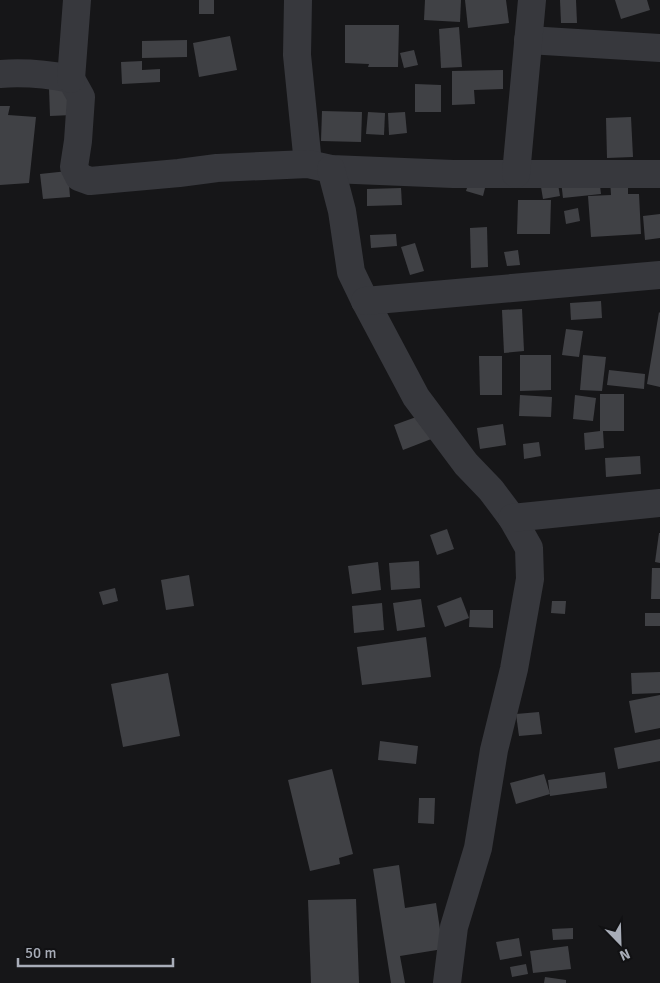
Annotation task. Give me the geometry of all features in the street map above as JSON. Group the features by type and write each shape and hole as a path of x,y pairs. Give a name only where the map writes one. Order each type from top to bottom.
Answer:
{"street":[{"path":"77,0 71,79 81,97 74,167 79,176 90,181 217,168 319,167 453,174 660,174"},
{"path":"298,0 297,54 319,167 342,211 351,272 416,397 466,464 491,490 512,518 529,548 530,578 514,669 494,750 478,848 454,927 447,983"},
{"path":"516,174 532,0"},
{"path":"528,40 660,48"},
{"path":"0,74 47,74 71,79"},
{"path":"365,302 660,275"},
{"path":"512,518 660,503"}],"building":[{"path":"199,0 214,0 214,14 199,14"},
{"path":"425,0 461,0 460,22 424,20"},
{"path":"465,0 506,0 509,23 468,28"},
{"path":"560,0 576,0 577,23 561,23"},
{"path":"615,0 647,0 650,10 621,19"},
{"path":"345,25 399,25 398,67 368,67 369,64 345,63"},
{"path":"459,27 462,67 441,68 439,29"},
{"path":"230,36 237,70 199,77 193,43"},
{"path":"187,40 187,57 142,58 142,41"},
{"path":"414,50 418,65 404,68 400,53"},
{"path":"142,61 142,70 160,69 160,82 122,84 121,62"},
{"path":"503,70 503,89 474,90 475,104 452,105 452,71"},
{"path":"415,84 441,85 441,112 415,112"},
{"path":"71,87 72,115 50,116 49,88"},
{"path":"0,106 10,106 8,115 36,117 29,183 0,185"},
{"path":"322,111 362,112 361,142 321,141"},
{"path":"368,112 385,113 384,135 366,134"},
{"path":"405,112 407,133 389,135 388,113"},
{"path":"631,117 633,157 607,158 606,118"},
{"path":"68,171 70,197 43,199 40,174"},
{"path":"599,177 601,194 563,198 561,181"},
{"path":"628,178 628,194 639,194 641,234 591,237 588,196 611,195 610,179"},
{"path":"470,179 486,184 483,196 466,191"},
{"path":"558,184 560,196 543,199 541,187"},
{"path":"401,188 402,205 367,206 367,189"},
{"path":"518,200 551,200 550,234 517,234"},
{"path":"578,208 580,221 566,224 564,211"},
{"path":"660,214 660,238 645,240 643,216"},
{"path":"487,227 488,267 471,268 470,228"},
{"path":"396,234 397,246 371,248 370,235"},
{"path":"415,243 424,271 410,275 401,247"},
{"path":"518,250 520,265 507,266 504,252"},
{"path":"601,301 602,318 571,320 570,303"},
{"path":"522,309 524,351 504,353 502,310"},
{"path":"660,313 660,387 647,384"},
{"path":"566,329 583,331 579,357 562,355"},
{"path":"520,355 551,355 551,390 520,391"},
{"path":"583,355 606,357 602,391 580,390"},
{"path":"479,356 502,356 502,395 480,395"},
{"path":"609,370 645,374 644,389 607,385"},
{"path":"600,394 624,394 624,431 603,431 604,448 585,450 584,433 600,431"},
{"path":"520,395 552,397 551,417 519,416"},
{"path":"575,395 596,398 593,421 573,419"},
{"path":"430,412 439,436 403,450 394,425"},
{"path":"503,424 506,445 480,449 477,428"},
{"path":"539,442 541,456 524,459 523,444"},
{"path":"640,456 641,474 606,477 605,458"},
{"path":"447,529 454,549 437,555 430,535"},
{"path":"660,533 660,563 655,562"},
{"path":"419,561 420,588 391,590 389,563"},
{"path":"378,562 381,590 352,594 348,566"},
{"path":"652,568 660,568 660,599 651,599"},
{"path":"189,575 194,606 166,610 161,580"},
{"path":"115,588 118,601 103,605 99,592"},
{"path":"461,597 469,618 445,627 437,606"},
{"path":"421,599 425,627 397,631 393,603"},
{"path":"552,601 566,601 565,614 551,613"},
{"path":"382,603 384,630 354,633 352,606"},
{"path":"470,610 493,610 493,628 469,627"},
{"path":"645,613 660,613 660,626 645,626"},
{"path":"426,637 431,677 362,685 357,647"},
{"path":"660,672 660,693 632,694 631,673"},
{"path":"168,673 180,736 123,747 111,684"},
{"path":"660,695 660,728 635,733 629,701"},
{"path":"539,712 542,734 519,736 516,714"},
{"path":"660,739 660,761 618,769 614,748"},
{"path":"380,741 418,746 416,764 378,760"},
{"path":"332,769 353,854 339,858 340,864 310,871 288,780"},
{"path":"605,772 607,788 550,796 548,780"},
{"path":"544,774 550,794 516,804 510,783"},
{"path":"419,798 435,798 434,824 418,823"},
{"path":"399,865 405,908 436,903 443,949 400,956 405,983 391,983 373,869"},
{"path":"356,899 359,983 311,983 308,900"},
{"path":"573,928 573,939 553,940 552,929"},
{"path":"519,938 522,956 500,960 496,942"},
{"path":"568,946 571,969 533,973 530,951"},
{"path":"526,964 528,974 512,977 510,967"},
{"path":"545,977 566,980 566,983 544,983"}]}
